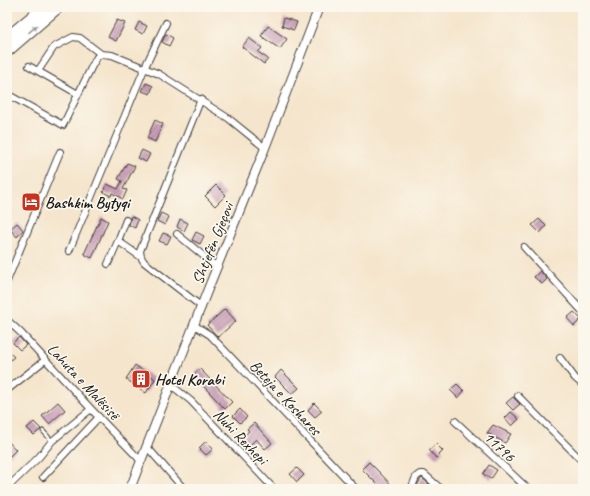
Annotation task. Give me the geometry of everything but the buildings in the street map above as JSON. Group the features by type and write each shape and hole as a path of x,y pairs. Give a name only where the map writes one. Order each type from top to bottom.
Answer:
{"highway":[{"path":"7,38 44,7"},
{"path":"7,50 58,7"}],"street":[{"name":"Shtjefën Gjeçovi","path":"130,489 265,148 318,8"},
{"path":"69,251 145,67 166,23"},
{"path":"38,71 54,47 73,37 80,38 101,54 112,55 145,67 159,74 201,99 228,118 265,148"},
{"path":"7,94 63,125 97,57 101,54"},
{"path":"30,66 78,94"},
{"path":"141,257 141,244 201,99"},
{"path":"7,281 60,152"},
{"path":"108,264 126,220"},
{"path":"177,234 217,267"},
{"path":"118,241 141,257 150,267 202,307"},
{"path":"524,247 583,312"},
{"name":"Lahuta e Malësisë","path":"7,320 141,461"},
{"name":"Beteja e Koshares","path":"194,325 210,335 356,489"},
{"path":"560,358 575,378 583,385"},
{"path":"7,390 45,360"},
{"name":"Nuhi Rexhepi","path":"171,385 190,401 274,489"},
{"path":"518,396 583,462"},
{"path":"7,488 39,457 52,441 91,409"},
{"path":"43,478 99,417"},
{"name":"11796","path":"455,421 528,489"},
{"path":"147,447 184,489"},
{"path":"411,489 416,477 420,474 424,474 441,489"}],"lane":[{"path":"309,7 318,8"},
{"path":"43,431 52,441"}],"place":[{"name":"Bashkim Bytyqi","path":"31,202"},
{"name":"Hotel Korabi","path":"141,379"}]}
